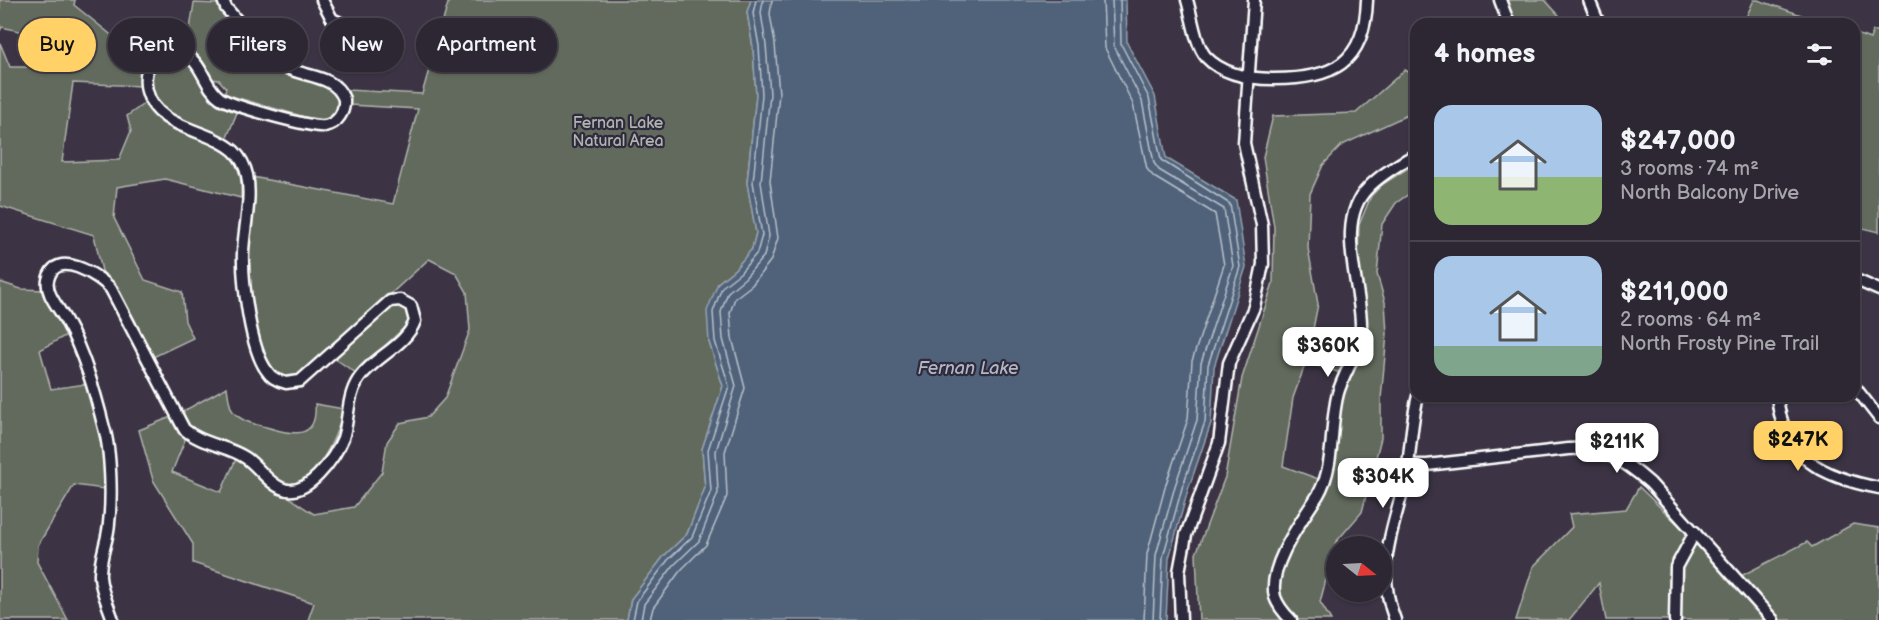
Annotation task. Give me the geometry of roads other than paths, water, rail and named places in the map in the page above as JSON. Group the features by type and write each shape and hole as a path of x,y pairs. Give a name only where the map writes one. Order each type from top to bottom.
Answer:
{"street":[{"path":"113,620 100,580 100,568 109,523 107,438 75,338 48,287 48,278 55,270 67,266 80,267 93,272 111,288 184,429 200,440 246,458 272,483 290,491 303,488 327,463 342,440 352,392 358,379 406,335 415,321 411,306 400,300 390,301 300,381 286,383 267,372 253,331 245,290 243,253 247,179 243,164 229,147 158,111 146,90 146,74 156,58 169,53 183,54 198,66 211,90 225,100 320,126 338,119 344,109 344,99 331,82 294,71 277,62 226,8 223,0"},
{"path":"322,0 331,18"},
{"path":"1188,0 1204,55 1229,71 1248,79 1302,79 1335,69 1345,62 1359,43 1365,26 1367,0"},
{"path":"1180,620 1179,572 1186,535 1219,443 1229,363 1254,307 1263,264 1262,225 1244,143 1254,0"},
{"path":"1500,0 1507,18"},
{"path":"1589,0 1596,18"},
{"path":"1291,620 1275,597 1276,573 1292,537 1324,484 1338,395 1356,354 1361,335 1352,239 1355,214 1368,188 1410,158"},
{"path":"1860,282 1879,290"},
{"path":"1860,394 1879,418"},
{"path":"1395,620 1384,579 1385,555 1408,465 1417,402"},
{"path":"1778,402 1786,432 1808,461 1840,479 1879,488"},
{"path":"1408,465 1589,448 1611,453 1631,466 1695,532 1773,620"},
{"path":"1675,620 1676,567 1695,532"}],"water":[{"name":"Fernan Lake","path":"751,0 1126,0 1127,43 1155,96 1166,158 1236,200 1246,267 1214,367 1211,423 1188,490 1169,558 1166,620 627,620 631,599 664,556 687,534 705,488 702,449 723,386 709,342 707,311 718,283 735,269 752,249 756,233 747,183 756,95 753,47 747,12"}],"park label":[{"name":"Fernan Lake Natural Area","path":"618,131"}]}
